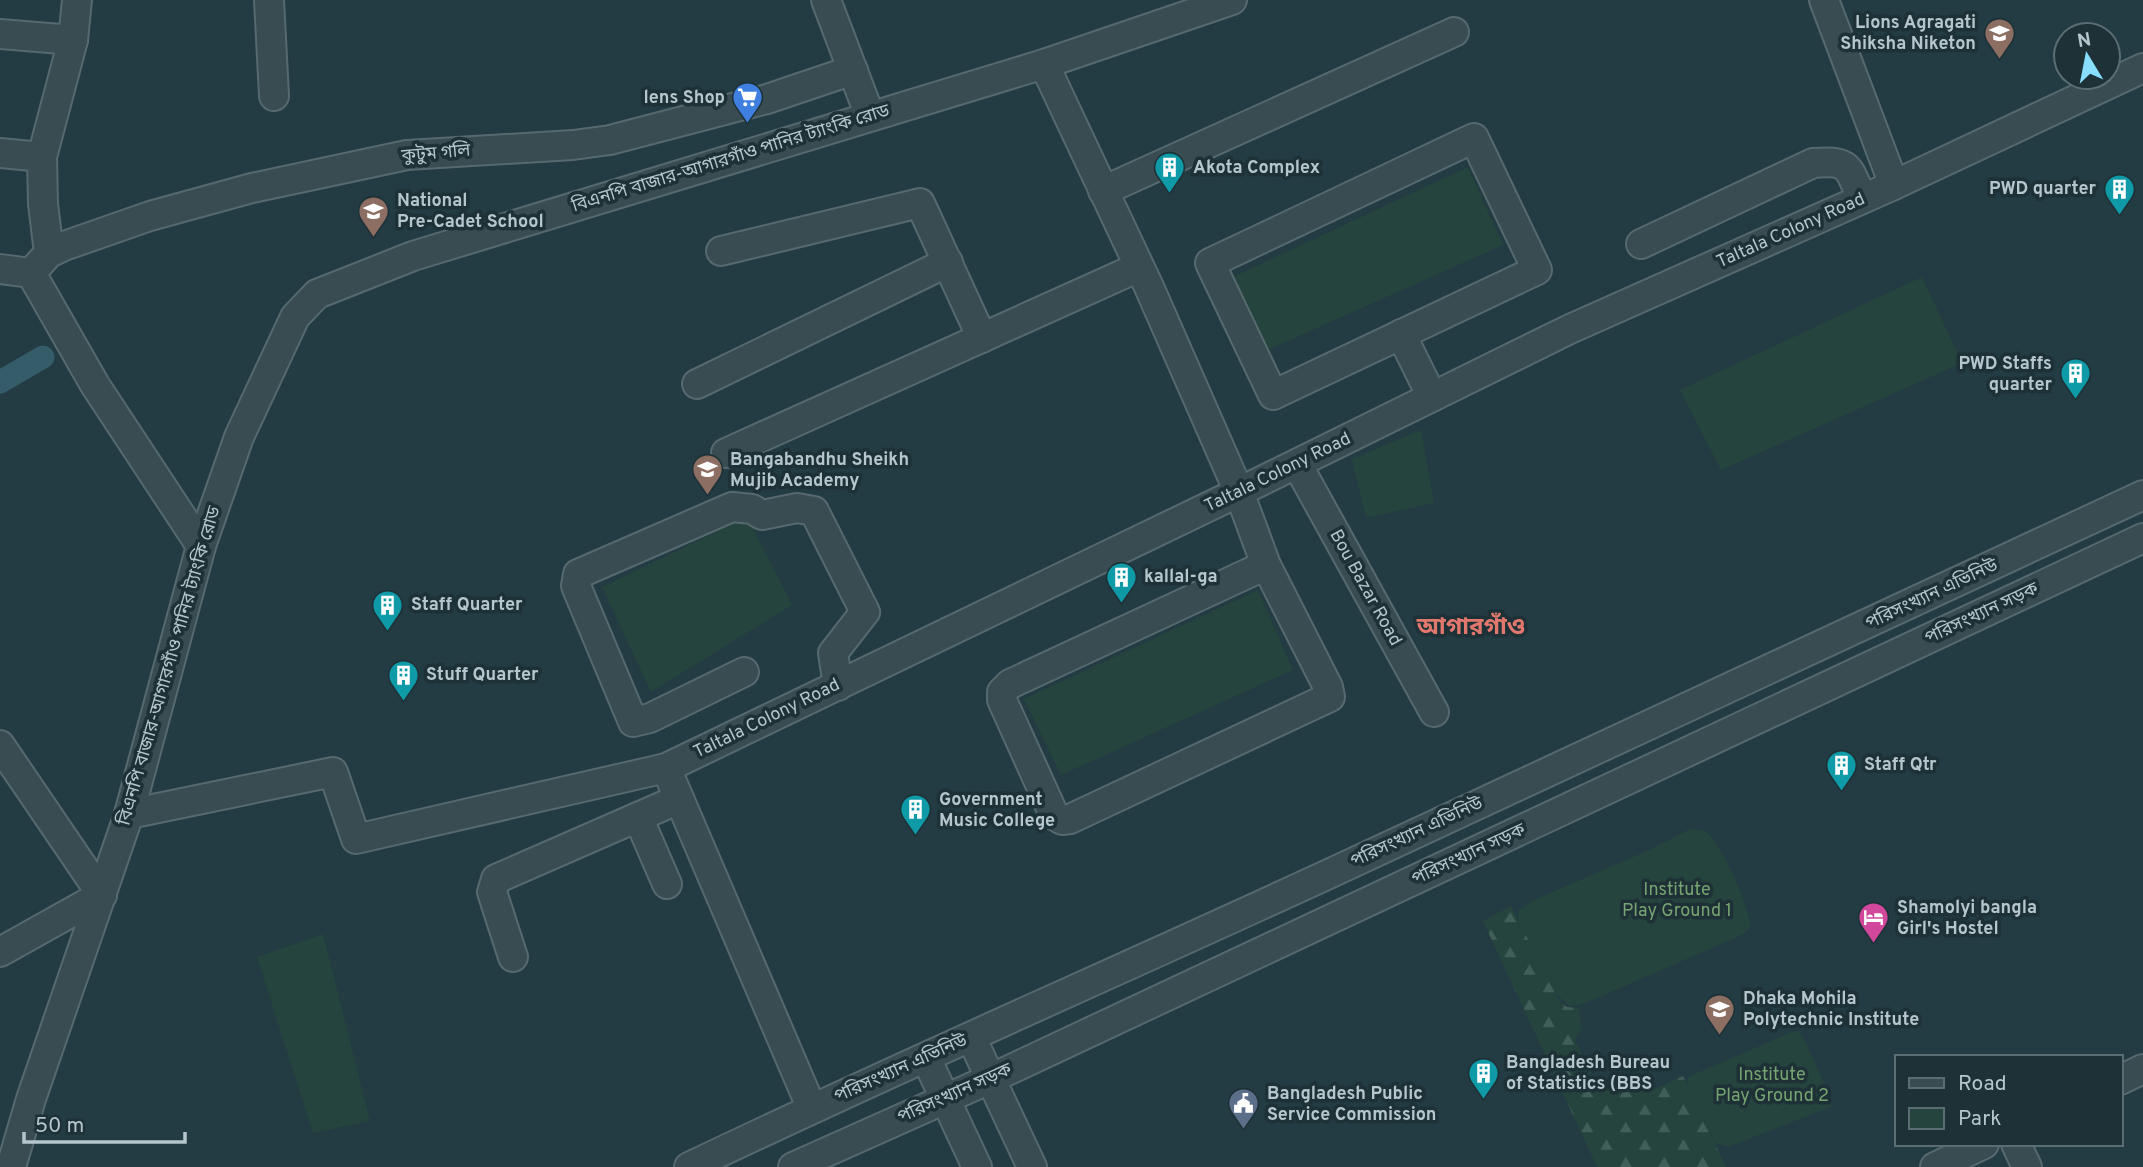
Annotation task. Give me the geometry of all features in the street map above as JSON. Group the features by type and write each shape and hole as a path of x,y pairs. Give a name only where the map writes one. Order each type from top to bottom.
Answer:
{"street":[{"path":"78,0 73,40 42,157 40,263 95,386 201,547"},
{"path":"269,0 274,96"},
{"path":"826,0 870,116"},
{"name":"বিএনপি বাজার-আগারগাঁও পানির ট্যাংকি রোড","path":"11,1167 31,1098 129,814 201,547 239,437 295,317 317,294 413,256 1044,64 1232,0"},
{"path":"1824,0 1894,185"},
{"path":"1102,191 1454,32"},
{"path":"0,34 73,40"},
{"path":"1044,64 1139,267 1239,492 1266,565 1328,687 1330,697 1070,818 1062,820 1054,816 1002,700 1002,692 1010,684 1266,565"},
{"name":"Taltala Colony Road","path":"129,814 333,772 356,839 666,768 1297,464 1570,329 1894,185 2143,68"},
{"name":"কুটুম গলি","path":"40,263 150,216 252,188 407,155 573,145 610,140 767,99 853,70"},
{"path":"1474,138 1537,270 1401,334 1273,395 1210,263 1474,138"},
{"path":"0,153 42,157"},
{"path":"1641,244 1813,163 1842,163 1849,169 1862,199"},
{"path":"721,251 920,203 982,338"},
{"path":"697,384 948,262"},
{"path":"0,269 40,263"},
{"path":"726,453 1139,267"},
{"path":"1401,334 1433,397"},
{"name":"Bou Bazar Road","path":"1297,464 1434,712"},
{"name":"পরিসংখ্যান এভিনিউ","path":"689,1167 1790,662 2143,495"},
{"path":"744,672 650,718 633,722 576,586 578,574 732,507 752,509 762,515 797,508 814,511 865,612 833,653 838,686"},
{"name":"পরিসংখ্যান সড়ক","path":"793,1167 990,1079 2143,538"},
{"path":"0,746 102,895 0,952"},
{"path":"666,768 812,1109"},
{"path":"513,957 492,892 496,879 680,799"},
{"path":"638,817 667,884"},
{"path":"971,1037 1032,1167"},
{"path":"926,1058 977,1167"},
{"path":"2122,1079 2143,1069"},
{"path":"1935,1167 1980,1146"},
{"path":"2017,1146 2027,1167"}],"green space":[{"path":"1468,167 1503,245 1263,352 1235,276"},
{"path":"1922,277 1962,363 1721,470 1680,390"},
{"path":"1421,430 1434,503 1366,518 1352,459"},
{"path":"747,517 792,605 651,692 602,587"},
{"path":"1258,590 1293,670 1061,775 1024,699"},
{"name":"Institute Play Ground 1","path":"1690,829 1706,832 1727,862 1746,907 1750,928 1744,934 1602,996 1580,1005 1569,1006 1557,995 1518,920 1519,910 1534,900 1649,850"},
{"path":"1511,906 1560,1002 1567,1007 1579,1008 1581,1030 1575,1040 1597,1089 1638,1070 1648,1092 1683,1076 1726,1167 1597,1167 1483,921"},
{"path":"323,934 370,1121 313,1133 257,957"},
{"name":"Institute Play Ground 2","path":"1798,1031 1831,1097 1831,1107 1728,1147 1715,1143 1687,1080 1690,1076"}],"waterway":[{"path":"0,382 43,357"}],"place":[{"name":"Lions Agragati Shiksha Niketon","path":"1999,60"},
{"name":"lens Shop","path":"748,125"},
{"name":"Akota Complex","path":"1170,195"},
{"name":"PWD quarter","path":"2119,216"},
{"name":"National Pre-Cadet School","path":"374,238"},
{"name":"PWD Staffs quarter","path":"2075,401"},
{"name":"Bangabandhu Sheikh Mujib Academy","path":"707,497"},
{"name":"kallal-ga","path":"1121,604"},
{"name":"Staff Quarter","path":"388,632"},
{"name":"Stuff Quarter","path":"403,702"},
{"name":"Staff Qtr","path":"1841,792"},
{"name":"Government Music College","path":"916,837"},
{"name":"Shamolyi bangla Girl's Hostel","path":"1874,945"},
{"name":"Dhaka Mohila Polytechnic Institute","path":"1720,1036"},
{"name":"Bangladesh Bureau of Statistics (BBS","path":"1483,1100"},
{"name":"Bangladesh Public Service Commission","path":"1244,1131"}],"district":[{"name":"আগারগাঁও","path":"1471,628"}]}
